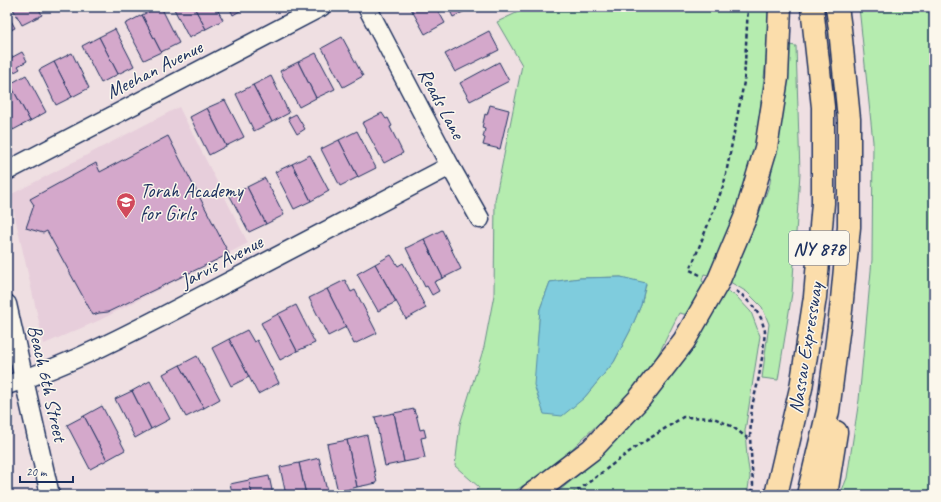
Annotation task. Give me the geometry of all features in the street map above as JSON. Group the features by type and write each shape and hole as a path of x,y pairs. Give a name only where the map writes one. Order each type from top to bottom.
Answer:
{"highway":[{"path":"531,495 590,450 640,398 684,341 718,282 746,218 766,148 777,78 780,7"},
{"name":"Nassau Expressway","path":"776,495 802,388 815,297 823,203 823,107 812,7"},
{"name":"Nassau Expressway","path":"808,495 828,411 841,310 849,227 849,119 838,7"},
{"path":"826,495 841,406 848,308 849,227"}],"street":[{"name":"Meehan Avenue","path":"7,170 321,7"},
{"name":"Reads Lane","path":"367,7 450,166 480,219"},
{"name":"Jarvis Avenue","path":"7,385 58,366 116,340 450,166"},
{"name":"Beach 6th Street","path":"7,304 50,495"}],"path":[{"path":"701,275 690,270 724,184 744,82 748,7"},
{"path":"732,289 742,295 753,306 761,318 765,331 758,382 752,406 750,440 754,484 752,495"},
{"path":"573,495 632,449 683,417 714,418 733,427 750,440"}],"shaded area":[{"name":"Torah Academy for Girls","path":"179,107 248,243 100,320 44,344 10,195"}],"green space":[{"path":"529,7 768,7 769,34 757,138 731,224 708,275 704,274 702,281 705,283 688,315 679,313 654,363 622,401 556,464 509,495 473,495 479,487 455,466 460,424 484,347 494,295 495,200 522,65 497,22","holes":["621,277 646,284 641,305 614,362 584,398 538,339 540,309 550,282 580,278"]},
{"path":"859,7 934,7 934,495 840,495 847,478 859,400 872,260 873,142"},
{"path":"789,45 796,46 800,173 792,293 778,380 762,378 769,324 762,307 747,292 730,282 755,225 770,183"},
{"path":"725,290 736,296 751,312 760,336 745,431 750,477 747,495 554,495 594,462 651,402"}],"water":[{"path":"621,277 646,283 641,305 614,362 584,398 562,416 544,414 534,385 540,309 550,282 580,278"}],"building":[{"path":"12,7 38,7 42,15 22,25"},
{"path":"161,7 179,43 161,52 142,15"},
{"path":"173,7 194,7 206,29 189,38"},
{"path":"194,7 216,7 223,20 206,29"},
{"path":"229,7 247,7 233,15"},
{"path":"410,7 436,7 445,23 425,34"},
{"path":"448,7 473,7 453,17"},
{"path":"7,13 15,28 7,32"},
{"path":"142,15 161,52 144,60 125,24"},
{"path":"115,29 134,66 118,74 99,37"},
{"path":"489,31 499,50 455,72 445,54"},
{"path":"99,37 118,74 101,83 82,46"},
{"path":"342,37 363,76 343,87 322,48"},
{"path":"22,52 27,61 18,66 20,69 7,76 7,60"},
{"path":"72,53 89,88 72,97 54,62"},
{"path":"316,53 335,89 316,98 298,62"},
{"path":"54,62 72,97 56,105 39,70"},
{"path":"298,62 316,98 299,107 280,71"},
{"path":"499,62 509,81 470,101 460,83"},
{"path":"26,75 46,112 30,121 10,84"},
{"path":"271,76 289,113 272,122 253,85"},
{"path":"10,84 30,121 13,130 7,119 7,86"},
{"path":"253,85 272,122 254,131 236,94"},
{"path":"225,100 244,137 226,146 207,108"},
{"path":"490,105 509,110 500,149 483,145 485,129 482,128 485,114 487,115"},
{"path":"207,108 226,146 209,155 190,117"},
{"path":"382,113 386,119 388,118 392,126 390,127 403,153 384,163 362,123"},
{"path":"296,114 305,129 297,134 288,118"},
{"path":"357,131 376,168 358,177 339,140"},
{"name":"Torah Academy for Girls","path":"168,136 229,254 108,312 93,315 47,231 43,233 26,228 34,205 30,199 96,163 100,172"},
{"path":"339,140 358,177 340,186 321,149"},
{"path":"310,155 329,191 311,201 292,164"},
{"path":"292,164 311,201 294,209 275,172"},
{"path":"265,178 284,215 266,224 247,187"},
{"path":"247,187 266,224 249,232 230,196"},
{"path":"442,230 461,269 443,278 424,239"},
{"path":"424,239 443,278 434,282 439,291 432,295 427,286 425,287 406,248"},
{"path":"391,255 398,266 403,263 426,308 406,319 375,264"},
{"path":"375,264 396,302 378,311 357,274"},
{"path":"345,280 351,292 355,290 377,333 354,344 327,289"},
{"path":"327,289 346,327 328,336 309,298"},
{"path":"296,305 315,343 297,351 278,314"},
{"path":"278,314 297,351 280,360 261,323"},
{"path":"247,330 254,342 257,340 279,383 258,394 229,339"},
{"path":"229,339 249,377 231,386 212,348"},
{"path":"197,356 220,399 204,408 180,365"},
{"path":"180,365 204,408 186,417 163,374"},
{"path":"150,381 170,419 151,429 132,391"},
{"path":"132,391 151,429 135,438 115,399"},
{"path":"102,406 125,450 107,460 84,416"},
{"path":"414,409 420,430 424,429 426,437 421,438 425,458 404,462 394,413"},
{"path":"394,413 404,462 385,466 375,417"},
{"path":"84,416 107,460 90,469 67,425"},
{"path":"367,435 377,483 357,487 347,440"},
{"path":"347,440 357,487 338,492 327,444"},
{"path":"7,456 9,471 7,471"},
{"path":"319,458 328,495 306,495 299,463"},
{"path":"299,463 306,495 286,495 280,467"},
{"path":"269,476 273,495 252,495 249,480"},
{"path":"249,480 252,495 233,495 230,484"}],"place":[{"name":"Torah Academy for Girls","path":"126,219"}]}
